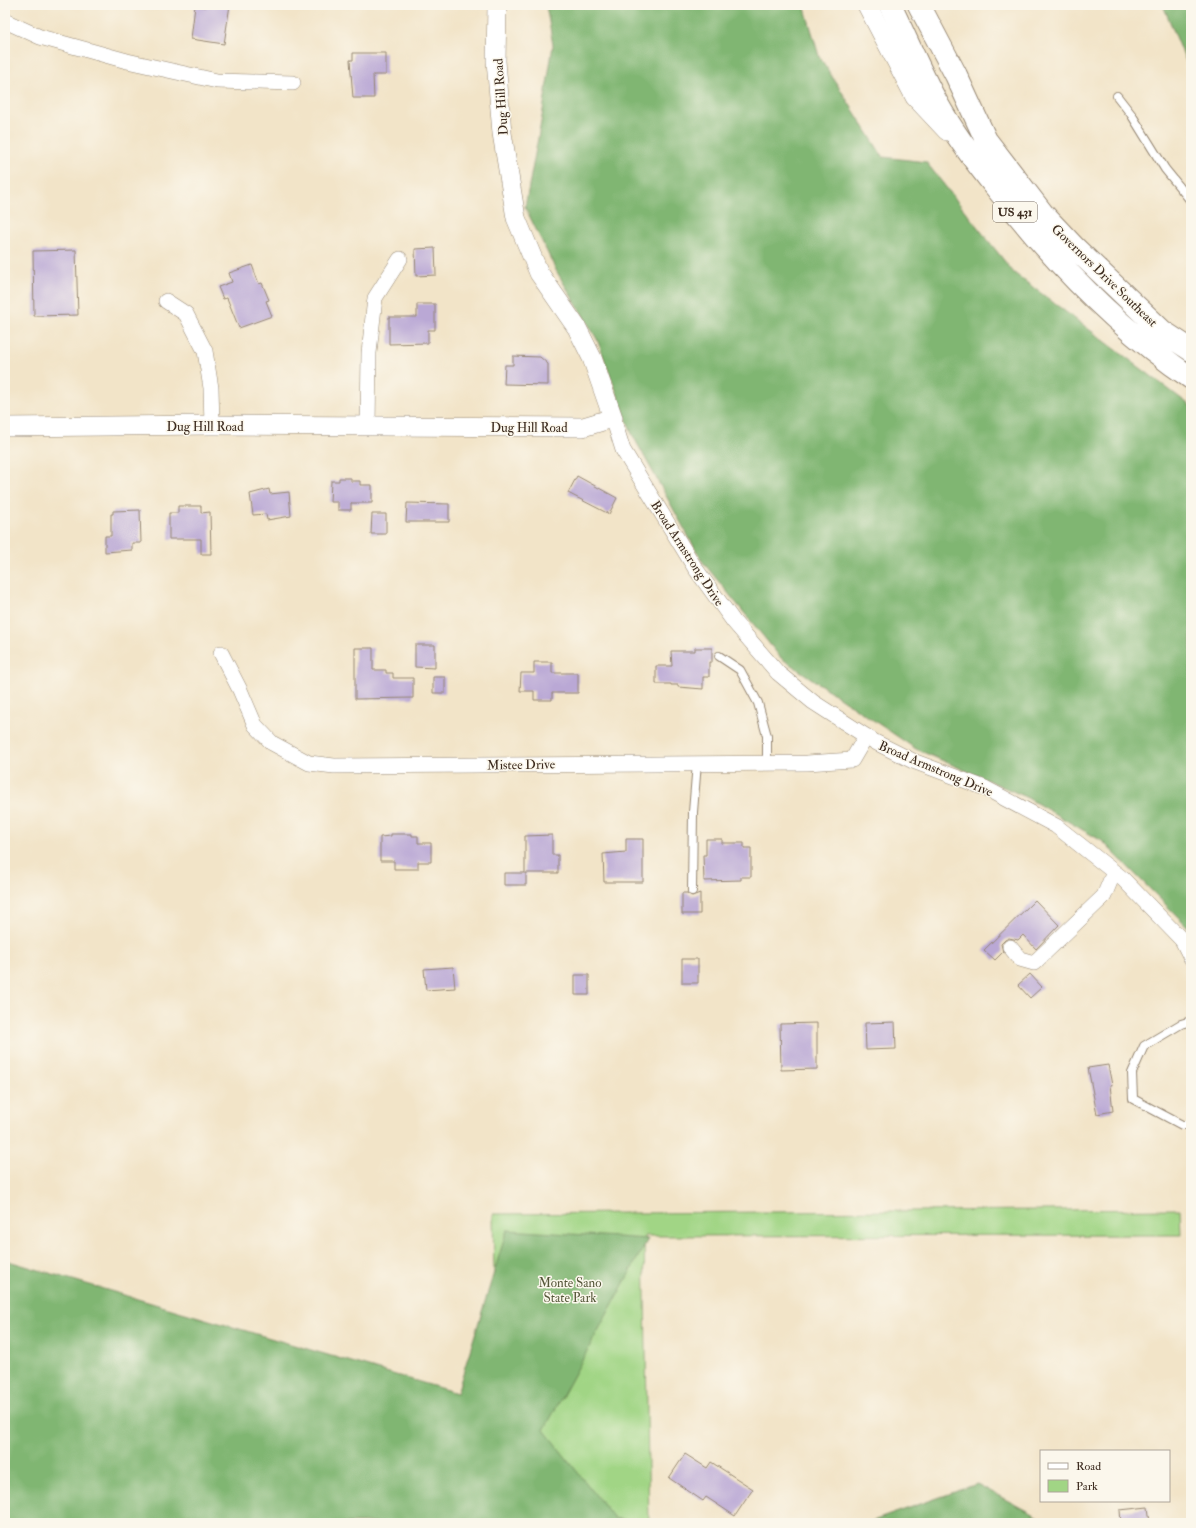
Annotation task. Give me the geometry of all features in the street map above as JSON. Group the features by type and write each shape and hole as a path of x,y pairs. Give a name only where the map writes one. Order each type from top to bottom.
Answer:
{"highway":[{"name":"Governors Drive Southeast","path":"890,5 938,104 972,157 1034,237 1093,298 1173,365 1191,378"},
{"name":"Governors Drive Southeast","path":"919,5 956,75 986,140 1043,214 1075,248 1162,330 1191,350"}],"street":[{"name":"Dug Hill Road","path":"5,427 212,425 583,427 614,418 602,383 586,346 577,328 540,273 516,218 502,133 496,61 497,5"},
{"path":"867,5 915,97 972,157"},
{"path":"5,21 40,37 127,62 217,81 293,83"},
{"path":"368,426 369,353 375,298 400,260"},
{"path":"166,301 186,314 205,351 211,388 212,425"},
{"name":"Broad Armstrong Drive","path":"614,418 624,450 695,568 734,622 778,673 813,702 866,736 913,761 985,788 1056,826 1123,879 1182,940 1191,958"},
{"name":"Mistee Drive","path":"221,653 240,690 254,725 272,743 309,763 334,766 767,763 852,760 866,736"},
{"path":"1010,947 1020,959 1034,963 1104,896 1114,872"}],"lane":[{"path":"1118,96 1165,169 1191,201"},
{"path":"719,656 740,670 758,703 766,736 767,763"},
{"path":"692,891 693,812 697,763"},
{"path":"1191,1021 1181,1024 1144,1046 1132,1072 1133,1099 1182,1125 1191,1125"}],"green space":[{"path":"546,5 804,5 819,56 883,157 926,162 1014,273 1191,406 1191,930 1102,841 1024,796 916,749 781,658 702,561 632,434 597,339 557,272 525,207 542,117 553,45"},
{"path":"1163,5 1191,5 1191,73"},
{"name":"Monte Sano State Park","path":"1180,1209 1181,1235 644,1236 649,1523 498,1523 493,1214"},
{"path":"507,1230 648,1239 544,1430 614,1518 639,1523 5,1523 5,1260 457,1393"},
{"path":"977,1484 1049,1523 867,1523"}],"building":[{"path":"205,5 230,5 224,44 191,39 195,6 205,7"},
{"path":"353,53 386,53 386,75 373,75 374,98 353,98 350,60 353,60"},
{"path":"435,248 436,275 416,276 415,249"},
{"path":"76,250 78,315 34,316 33,251"},
{"path":"252,265 259,284 262,283 269,300 266,301 272,316 239,328 227,298 223,299 218,287 232,282 229,273"},
{"path":"417,304 435,304 435,330 428,330 428,343 389,344 389,317 417,317"},
{"path":"513,356 540,357 548,364 548,385 504,384 505,365 513,365"},
{"path":"577,476 617,498 609,514 568,493"},
{"path":"339,478 351,478 351,481 360,481 360,485 372,485 372,503 351,503 351,510 338,510 338,502 330,502 331,481 339,481"},
{"path":"269,489 270,494 289,492 291,516 267,520 266,514 253,515 250,494"},
{"path":"407,503 449,504 449,522 406,522"},
{"path":"178,506 201,506 201,513 210,512 211,554 201,554 201,539 169,539 169,513 178,513"},
{"path":"140,510 141,543 132,543 132,550 105,552 105,536 111,536 111,514 113,514 113,511"},
{"path":"372,514 386,514 386,534 371,534"},
{"path":"415,645 435,645 435,668 415,667"},
{"path":"355,648 373,648 373,670 386,670 386,673 393,673 393,678 413,678 413,698 355,699"},
{"path":"695,648 712,648 712,662 709,662 709,677 703,677 703,689 678,687 678,685 671,684 656,684 656,666 672,666 671,651 695,651"},
{"path":"534,662 552,662 552,673 578,673 578,693 552,693 552,700 534,700 534,691 520,691 521,673 534,673"},
{"path":"433,677 445,677 445,693 433,693"},
{"path":"391,834 412,834 412,836 418,836 418,843 431,843 431,862 418,862 418,869 394,869 394,861 380,861 380,837 391,836"},
{"path":"552,835 552,855 558,855 558,873 526,873 526,885 504,885 504,873 525,873 525,836"},
{"path":"626,839 643,839 643,882 604,882 603,854 626,852"},
{"path":"706,839 722,839 722,843 744,843 744,848 751,848 751,877 741,877 741,880 704,881 703,855 706,855"},
{"path":"682,893 687,893 692,896 700,893 700,914 682,914"},
{"path":"1035,900 1059,925 1036,949 1023,935 1018,940 1009,938 1005,940 1001,944 1003,952 995,960 984,950"},
{"path":"682,959 698,959 698,983 682,983"},
{"path":"453,967 455,988 426,990 424,969"},
{"path":"1030,974 1042,987 1030,998 1018,985"},
{"path":"575,975 589,975 589,995 575,995"},
{"path":"895,1022 896,1049 866,1050 865,1023"},
{"path":"817,1023 817,1069 781,1070 780,1024"},
{"path":"1108,1065 1112,1085 1110,1085 1113,1111 1097,1114 1088,1068"},
{"path":"685,1454 707,1468 711,1462 753,1489 735,1516 706,1497 703,1501 669,1478"},
{"path":"1148,1507 1150,1523 1121,1523 1120,1510"}]}
